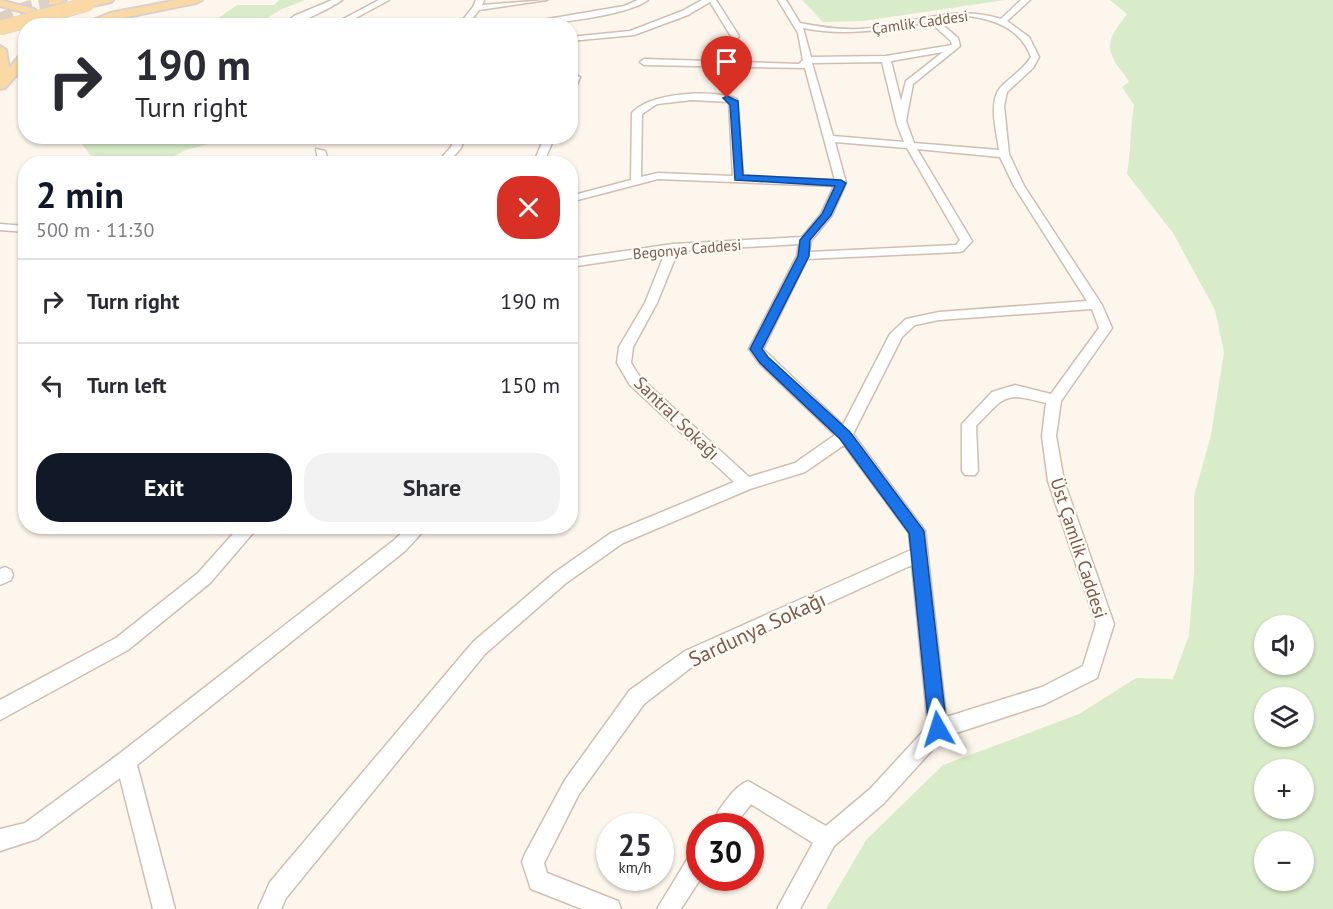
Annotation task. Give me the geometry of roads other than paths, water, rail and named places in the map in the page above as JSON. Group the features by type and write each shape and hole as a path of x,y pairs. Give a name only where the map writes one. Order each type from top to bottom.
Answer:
{"main road":[{"path":"25,18 45,8 47,3 53,0"},
{"path":"32,18 107,0"},
{"path":"108,18 187,1"},
{"path":"0,2 30,10 41,18"},
{"path":"0,11 20,18"},
{"path":"0,26 18,20"},
{"path":"0,26 18,22"},
{"path":"0,50 3,58 0,74"},
{"path":"0,85 18,66"},
{"path":"0,100 18,81"}],"street":[{"path":"297,18 338,0"},
{"path":"350,18 385,0"},
{"path":"468,18 479,4 543,0"},
{"path":"562,18 626,8 644,0"},
{"path":"578,38 631,33 685,13 710,0 735,36"},
{"path":"782,0 804,28 807,60 841,183 826,215 805,240 803,256 756,349 764,360 845,435 916,531 938,729 877,796 827,838 788,909"},
{"path":"1004,20 1026,0"},
{"name":"Çamlik Caddesi","path":"804,28 861,31 969,14 986,15 1004,20 1033,45"},
{"path":"902,124 909,83 956,46 955,40 931,19"},
{"name":"Üst Çamlik Caddesi","path":"938,729 1045,695 1090,672 1105,624 1056,482 1049,436 1054,400 1106,328 1096,305 1019,186 1004,154 999,105 1003,91 1030,66 1035,57 1033,45"},
{"path":"644,62 801,67 807,60 886,59 952,48"},
{"path":"803,256 959,248 966,241 910,145 902,124 886,59"},
{"path":"636,181 637,113 641,107 674,98 727,98 734,101 738,178"},
{"path":"827,138 1004,154"},
{"path":"448,156 457,144"},
{"path":"320,151 322,156"},
{"path":"578,197 658,176 841,183"},
{"path":"0,227 18,228"},
{"name":"Begonya Caddesi","path":"578,262 673,248 805,240"},
{"name":"Santral Sokağı","path":"673,248 651,303 626,347 624,363 635,381 746,484"},
{"path":"276,903 479,648 560,578 617,538 746,484 800,468 828,450 845,435 897,334 911,322 939,316 1096,305"},
{"path":"970,471 969,424 997,396 1015,390 1054,400"},
{"path":"0,710 122,644 204,579 244,534"},
{"path":"0,840 30,832 126,761 412,534"},
{"name":"Sardunya Sokağı","path":"610,909 539,881 533,862 572,787 637,696 691,657 920,554"},
{"path":"126,761 164,909"},
{"path":"731,813 748,790 827,838"},
{"path":"668,909 686,881"}],"tunnel":[{"path":"0,20 27,8 53,2"}]}
